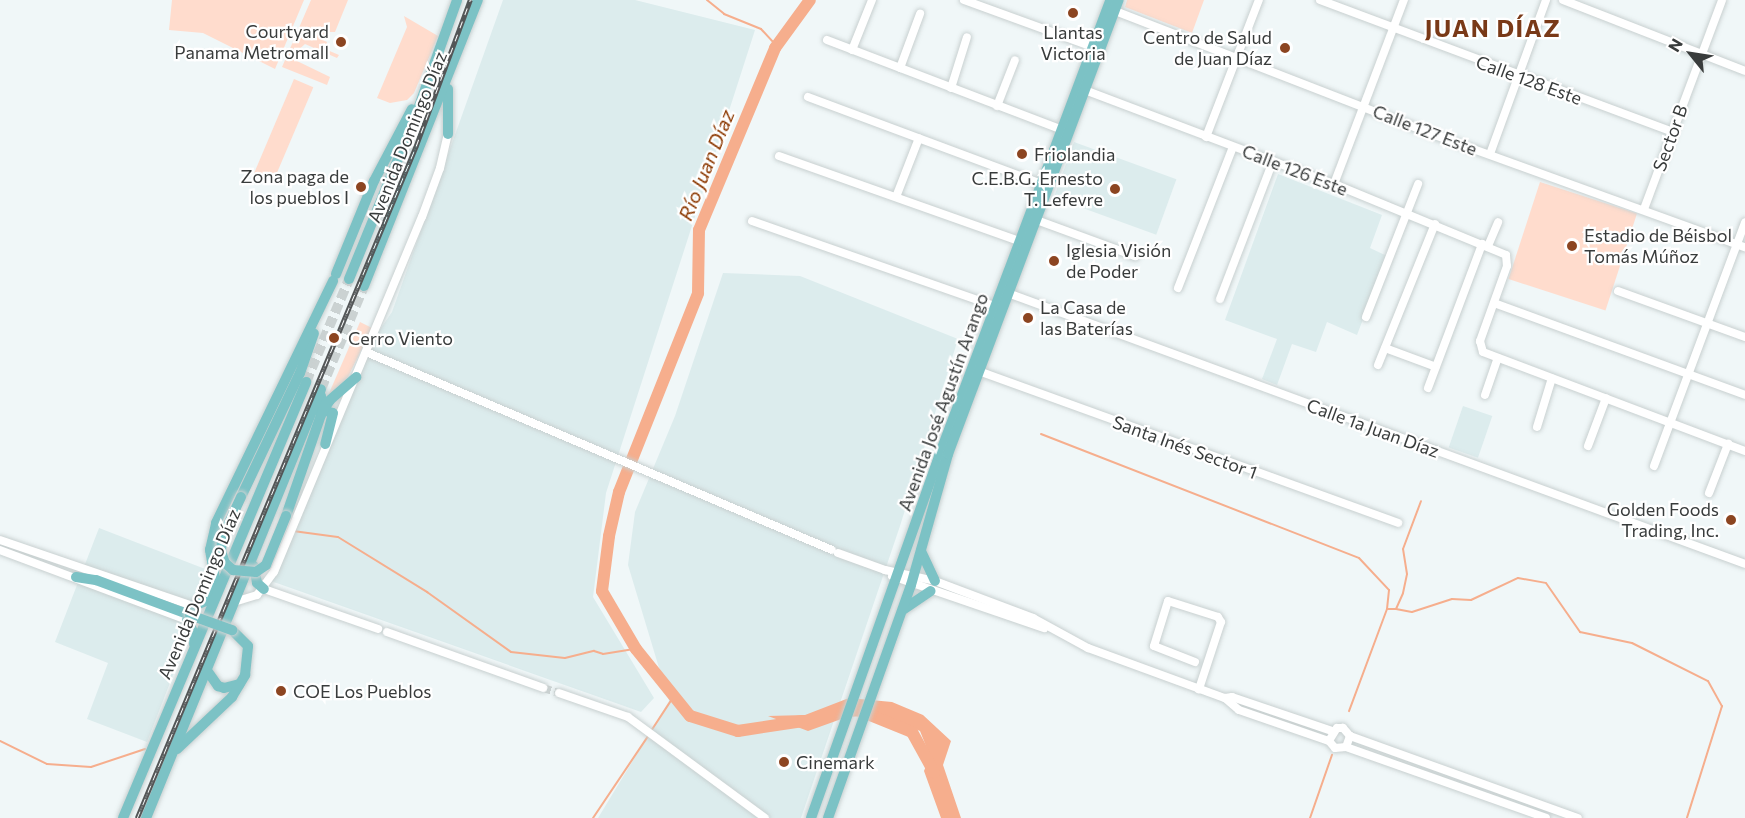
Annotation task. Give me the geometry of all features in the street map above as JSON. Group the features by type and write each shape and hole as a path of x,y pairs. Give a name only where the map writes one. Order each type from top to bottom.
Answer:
{"main road":[{"name":"Avenida Domingo Díaz","path":"365,240 457,0"},
{"name":"Avenida Domingo Díaz","path":"364,286 478,0"},
{"name":"Avenida José Agustín Arango","path":"812,818 898,575 1113,5"},
{"path":"339,278 374,181 429,73"},
{"path":"448,134 450,74"},
{"path":"195,635 216,584 210,550 214,530 328,293 365,240 374,181"},
{"name":"Avenida José Agustín Arango","path":"828,818 902,612 943,469 995,306 1005,292"},
{"path":"317,315 300,373 222,538 225,562 234,570 256,572 267,566 321,416"},
{"path":"294,455 330,400 356,377"},
{"name":"Avenida Domingo Díaz","path":"123,818 306,382"},
{"name":"Avenida Domingo Díaz","path":"146,818 321,389 321,416"},
{"path":"321,416 333,413 325,444"},
{"path":"258,541 254,568 256,583 264,589"},
{"path":"902,612 933,586 921,548"},
{"path":"78,573 232,630 248,646 248,664 232,697 172,753"},
{"path":"190,614 209,600"},
{"path":"190,614 195,635 194,650"},
{"path":"206,669 214,682 224,688 240,684"}],"street":[{"path":"852,50 872,0"},
{"path":"964,0 1096,48"},
{"path":"1206,136 1259,0"},
{"name":"Calle 128 Este","path":"1320,0 1518,76 1673,132"},
{"path":"1334,184 1404,0"},
{"path":"1490,154 1546,0"},
{"path":"1563,0 1745,71"},
{"name":"Sector B","path":"1644,209 1722,0"},
{"name":"Calle 127 Este","path":"1113,5 1237,59 1741,246"},
{"path":"900,68 920,14"},
{"path":"951,88 967,37"},
{"path":"827,40 1066,131"},
{"path":"997,105 1015,60"},
{"name":"Calle 126 Este","path":"1082,89 1334,184 1485,245 1508,259 1494,303"},
{"path":"808,98 1046,185"},
{"path":"264,589 356,377 426,207 448,134"},
{"path":"896,197 919,138"},
{"path":"1178,288 1233,147"},
{"path":"779,156 1024,243"},
{"path":"1220,299 1274,161"},
{"path":"1366,317 1418,184"},
{"path":"1033,218 1135,256"},
{"path":"752,221 995,306"},
{"path":"1428,388 1485,245 1498,222"},
{"path":"1654,466 1707,323 1741,246 1745,222"},
{"path":"1378,365 1435,224"},
{"path":"1618,291 1745,337"},
{"name":"Calle 1a Juan Díaz","path":"1005,292 1745,564"},
{"path":"1745,395 1494,303 1479,347 1498,358 1745,451"},
{"path":"1385,348 1436,367"},
{"path":"366,352 835,551 898,575 1033,618 1049,629 1225,698 1239,710 1329,741 1335,748 1346,747 1546,818"},
{"path":"1485,395 1498,358"},
{"name":"Santa Inés Sector 1","path":"976,370 1398,523"},
{"path":"1537,427 1552,378"},
{"path":"1588,446 1606,398"},
{"path":"1709,493 1728,444"},
{"path":"0,540 78,573 87,585 190,614"},
{"path":"0,550 78,573 92,570 190,614"},
{"path":"234,602 264,589 543,688"},
{"path":"1195,662 1154,646 1170,601 1218,617 1221,622 1198,689"},
{"path":"559,693 628,717 765,818"},
{"path":"1225,698 1232,697 1332,731 1343,728 1350,736 1578,818"},
{"path":"1329,741 1332,731"},
{"path":"1346,747 1350,736"}],"shaded area":[{"path":"172,0 304,0 275,69 203,33 169,30"},
{"path":"311,0 348,0 335,32 327,32 323,40 327,42 325,49 339,55 337,58 305,44 294,54 299,57 297,61 330,77 327,85 282,67"},
{"path":"503,0 635,0 755,30 606,493 593,597 654,698 641,712 271,581 364,353 392,312"},
{"path":"1127,0 1204,0 1192,33 1125,7"},
{"path":"404,16 438,36 414,93 407,100 390,103 377,98 407,27"},
{"path":"294,79 313,87 273,181 254,173"},
{"name":"C.E.B.G. Ernesto T. Lefevre","path":"1074,142 1176,179 1156,235 1054,197"},
{"path":"1278,174 1382,215 1370,248 1387,256 1357,335 1327,322 1316,352 1292,344 1277,385 1262,379 1277,339 1225,320"},
{"name":"Estadio de Béisbol Tomás Múñoz","path":"1540,182 1637,214 1605,311 1508,279"},
{"path":"723,273 800,276 958,339 900,526 801,818 598,818 669,701 628,565 635,512 675,416"},
{"path":"360,322 372,328 346,381 327,398"},
{"path":"1463,406 1492,416 1478,458 1449,448"},
{"path":"99,528 213,572 147,742 87,719 108,663 55,642"},
{"path":"849,698 892,702 923,715 951,741 943,765 961,818 941,818 924,771 930,756 920,731 884,715 847,717 808,731 768,716 805,715"}],"waterway":[{"path":"707,0 724,14 761,29 777,46"},
{"name":"Río Juan Díaz","path":"803,721 738,731 690,716 636,649 602,591 609,536 619,492 698,293 699,230 775,48 810,0"},
{"path":"1041,434 1359,558 1389,590 1387,609 1349,711"},
{"path":"1387,609 1396,609 1403,593 1407,574 1403,549 1421,501"},
{"path":"293,531 338,537 427,592 511,652 565,658 594,651 603,654 636,649"},
{"path":"1396,609 1412,612 1452,599 1471,600 1518,578 1546,583 1580,632 1632,643 1708,681 1722,706 1687,818"},
{"path":"651,731 674,696"},
{"name":"Río Juan Díaz","path":"860,711 912,732 934,772"},
{"path":"593,818 648,736"},
{"path":"0,741 47,764 91,767 145,749"},
{"path":"1310,818 1332,755"}],"tunnel":[{"path":"306,382 349,279"},
{"path":"321,389 364,286"},
{"path":"543,688 559,693"}],"railway":[{"path":"137,818 416,146 470,0"}],"place":[{"name":"Llantas Victoria","path":"1073,13"},
{"name":"Courtyard Panama Metromall","path":"341,42"},
{"name":"Centro de Salud de Juan Díaz","path":"1285,48"},
{"name":"Friolandia","path":"1022,154"},
{"name":"Zona paga de los pueblos I","path":"361,187"},
{"name":"C.E.B.G. Ernesto T. Lefevre","path":"1115,189"},
{"name":"Estadio de Béisbol Tomás Múñoz","path":"1572,246"},
{"name":"Iglesia Visión de Poder","path":"1054,261"},
{"name":"La Casa de las Baterías","path":"1028,318"},
{"name":"Cerro Viento","path":"334,338"},
{"name":"Golden Foods Trading, Inc.","path":"1731,520"},
{"name":"COE Los Pueblos","path":"281,691"},
{"name":"Cinemark","path":"784,762"}],"district":[{"name":"JUAN DÍAZ","path":"1493,28"}]}
